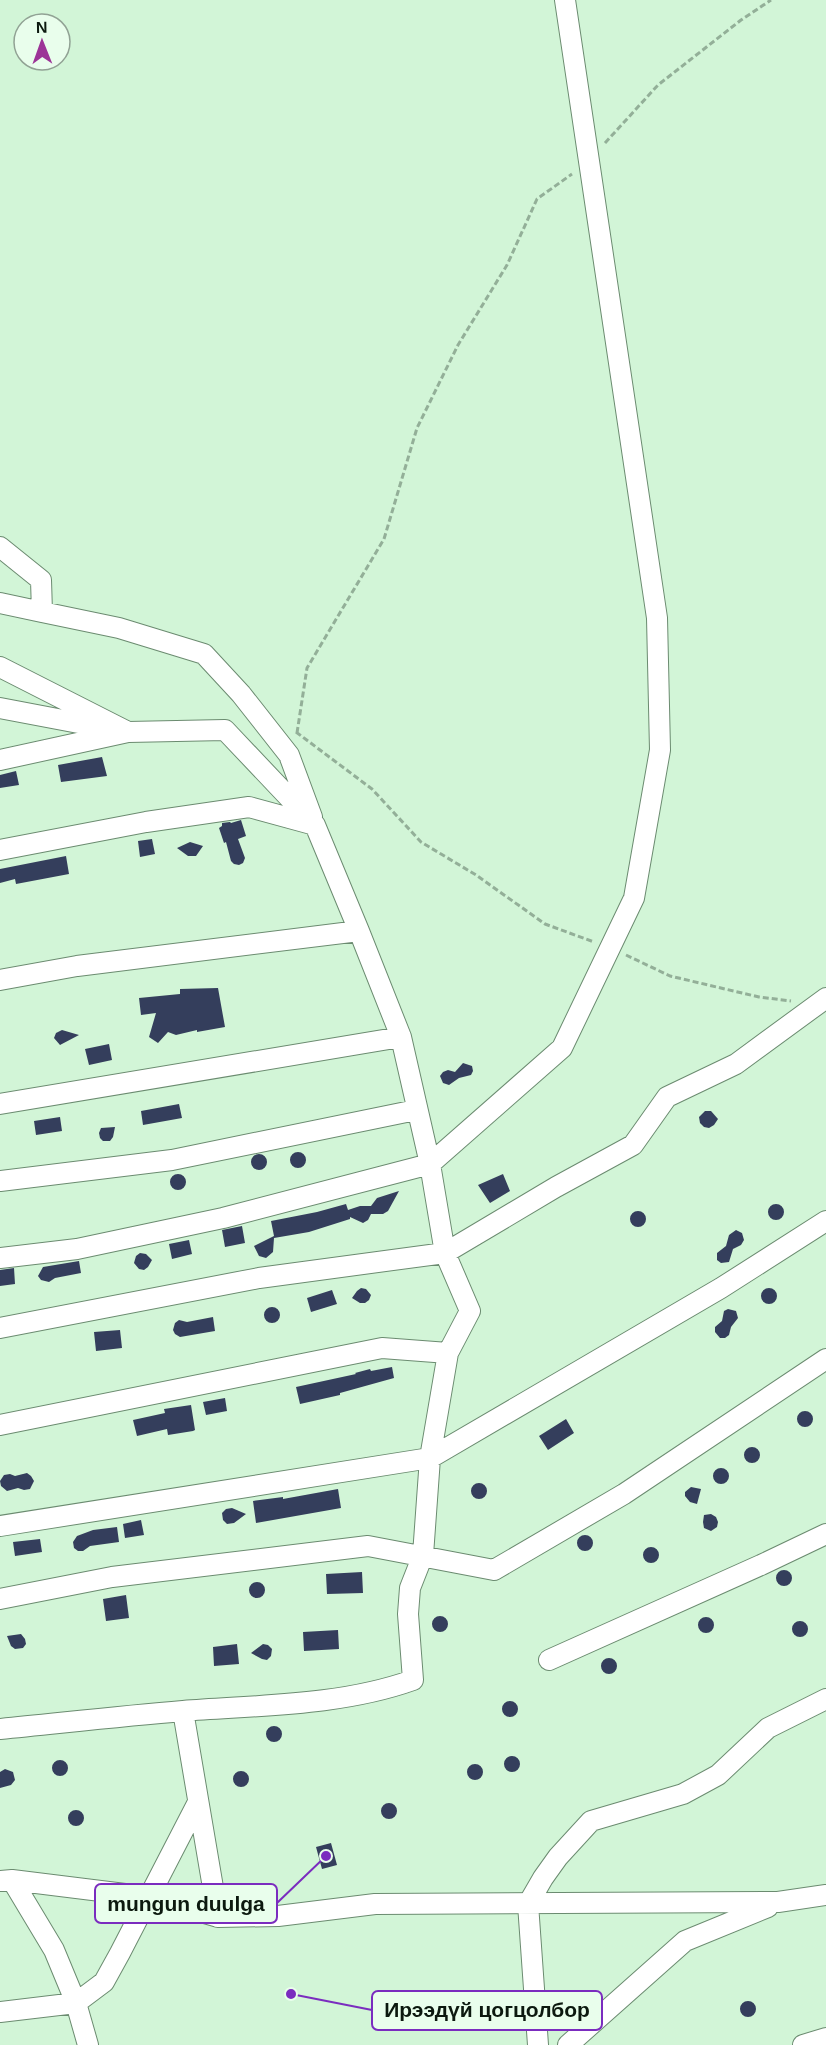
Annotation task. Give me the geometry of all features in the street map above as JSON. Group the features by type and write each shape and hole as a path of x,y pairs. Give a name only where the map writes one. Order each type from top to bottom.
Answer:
{"street":[{"path":"0,1258 77,1249 223,1218 430,1164 562,1048 634,898 660,750 657,618 565,0"},
{"path":"0,547 41,580 42,612"},
{"path":"0,603 119,628 204,654 241,694 288,755 400,1037 430,1164 445,1253 470,1311 448,1353 430,1458 423,1555 410,1588 408,1614 413,1680 386,1689 284,1704 183,1711 0,1729"},
{"path":"0,667 128,732"},
{"path":"0,708 128,732"},
{"path":"0,760 128,732 225,730 315,825"},
{"path":"0,850 146,822 249,807 315,825"},
{"path":"0,980 77,966 359,931"},
{"path":"0,1328 259,1278 445,1253 556,1187 633,1145 667,1097 736,1064 821,1001"},
{"path":"0,1104 400,1037"},
{"path":"0,1181 172,1160 416,1110"},
{"path":"0,1526 430,1458 721,1288 826,1221"},
{"path":"0,1425 382,1348 448,1353"},
{"path":"0,1599 112,1577 368,1546 494,1570 624,1494 826,1359"},
{"path":"549,1660 826,1534"},
{"path":"538,2045 528,1904 558,1857 591,1821 683,1794 718,1774 768,1728 826,1699"},
{"path":"183,1711 218,1917"},
{"path":"0,2012 76,2003 104,1982 198,1802"},
{"path":"6,1880 149,1897 218,1917 278,1916 375,1904 778,1902 826,1895"},
{"path":"6,1880 54,1950 76,2003 88,2045"},
{"path":"568,2045 685,1941 778,1902"},
{"path":"803,2045 826,2038"}],"path":[{"path":"297,733 307,668 384,539 417,428 458,345 507,265 537,199 588,162 658,85 741,20 771,0"},
{"path":"290,725 297,733 372,789 421,842 476,875 544,924 610,948 670,976 759,997 821,1001"}],"building":[{"path":"102,757 107,776 61,782 58,765"},
{"path":"16,771 19,785 0,788 0,775"},
{"path":"241,820 246,836 238,839 245,858 239,865 231,861 219,828 222,823"},
{"path":"152,839 155,854 140,857 138,841"},
{"path":"190,842 203,846 196,856 188,856 177,848"},
{"path":"66,856 69,874 16,884 15,879 0,883 0,869"},
{"path":"218,988 225,1027 176,1035 168,1032 158,1043 149,1037 156,1013 141,1015 139,998 180,994 180,989"},
{"path":"62,1030 79,1035 60,1045 54,1038 56,1033"},
{"path":"109,1044 112,1060 89,1065 85,1049"},
{"path":"463,1063 472,1066 471,1075 459,1078 449,1085 443,1083 440,1076 443,1072 448,1070 455,1072"},
{"path":"179,1104 182,1118 143,1125 141,1111"},
{"path":"705,1111 711,1111 718,1119 709,1128 700,1123 699,1117"},
{"path":"60,1117 62,1131 36,1135 34,1121"},
{"path":"115,1127 110,1141 103,1141 100,1138 101,1128"},
{"path":"298,1152 304,1154 306,1160 304,1166 298,1168 292,1166 290,1160 292,1154"},
{"path":"259,1154 265,1156 267,1162 265,1168 259,1170 253,1168 251,1162 253,1156"},
{"path":"178,1174 184,1176 186,1182 184,1188 178,1190 172,1188 170,1182 172,1176"},
{"path":"503,1174 510,1191 490,1203 478,1185"},
{"path":"399,1191 388,1211 383,1214 371,1214 363,1223 350,1217 350,1219 309,1232 274,1238 273,1252 266,1258 259,1256 254,1246 274,1236 271,1221 346,1204 348,1210 360,1206 371,1206 377,1198"},
{"path":"776,1204 782,1206 784,1212 782,1218 776,1220 770,1218 768,1212 770,1206"},
{"path":"638,1211 644,1213 646,1219 644,1225 638,1227 632,1225 630,1219 632,1213"},
{"path":"242,1226 245,1243 225,1247 222,1230"},
{"path":"736,1230 742,1233 744,1240 741,1245 733,1249 729,1262 721,1263 717,1260 717,1253 726,1246 729,1235"},
{"path":"189,1240 192,1254 172,1259 169,1244"},
{"path":"140,1253 146,1254 152,1260 144,1270 139,1269 134,1263 136,1256"},
{"path":"79,1261 81,1273 55,1278 49,1282 41,1280 38,1276 43,1267"},
{"path":"14,1268 15,1284 0,1286 0,1270"},
{"path":"361,1288 366,1289 371,1295 365,1303 352,1298"},
{"path":"769,1288 775,1290 777,1296 775,1302 769,1304 763,1302 761,1296 763,1290"},
{"path":"332,1290 337,1304 311,1312 307,1298"},
{"path":"269,1307 275,1307 280,1315 278,1321 269,1323 264,1318 264,1312"},
{"path":"728,1309 736,1311 738,1318 731,1327 729,1335 720,1338 715,1332 715,1327 722,1321 724,1311"},
{"path":"213,1317 215,1331 180,1337 173,1330 175,1323 179,1320 187,1322"},
{"path":"120,1330 122,1348 96,1351 94,1332"},
{"path":"392,1367 394,1378 340,1393 340,1395 300,1404 296,1387 370,1369 371,1371"},
{"path":"225,1398 227,1411 206,1415 203,1402"},
{"path":"191,1405 195,1430 168,1435 167,1429 137,1436 133,1420 165,1413 164,1409"},
{"path":"805,1411 811,1413 813,1419 811,1425 805,1427 799,1425 797,1419 799,1413"},
{"path":"566,1419 574,1433 548,1450 539,1436"},
{"path":"752,1447 758,1449 760,1455 758,1461 752,1463 746,1461 744,1455 746,1449"},
{"path":"721,1468 727,1470 729,1476 727,1482 721,1484 715,1482 713,1476 715,1470"},
{"path":"27,1473 34,1481 30,1489 18,1488 7,1491 1,1486 0,1481 4,1475 15,1476"},
{"path":"479,1483 485,1485 487,1491 485,1497 479,1499 473,1497 471,1491 473,1485"},
{"path":"691,1487 701,1489 697,1504 690,1502 685,1496 685,1492"},
{"path":"338,1489 341,1508 256,1523 253,1501 283,1497 283,1499"},
{"path":"232,1508 246,1514 234,1523 227,1524 223,1520 222,1513"},
{"path":"711,1514 718,1522 717,1527 711,1531 704,1528 703,1522 704,1515"},
{"path":"141,1520 144,1535 125,1538 123,1524"},
{"path":"117,1527 119,1542 90,1546 83,1551 74,1548 73,1542 77,1536 93,1530"},
{"path":"585,1535 591,1537 593,1543 591,1549 585,1551 579,1549 577,1543 579,1537"},
{"path":"40,1539 42,1552 15,1556 13,1542"},
{"path":"651,1547 657,1549 659,1555 657,1561 651,1563 645,1561 643,1555 645,1549"},
{"path":"784,1570 790,1572 792,1578 790,1584 784,1586 778,1584 776,1578 778,1572"},
{"path":"362,1572 363,1593 327,1594 326,1574"},
{"path":"257,1582 263,1584 265,1590 263,1596 257,1598 251,1596 249,1590 251,1584"},
{"path":"126,1595 129,1618 106,1621 103,1599"},
{"path":"440,1616 446,1618 448,1624 446,1630 440,1632 434,1630 432,1624 434,1618"},
{"path":"706,1617 712,1619 714,1625 712,1631 706,1633 700,1631 698,1625 700,1619"},
{"path":"800,1621 806,1623 808,1629 806,1635 800,1637 794,1635 792,1629 794,1623"},
{"path":"338,1630 339,1649 304,1651 303,1632"},
{"path":"21,1634 26,1644 23,1648 15,1649 11,1646 7,1636"},
{"path":"237,1644 239,1664 214,1666 213,1647"},
{"path":"263,1644 272,1649 271,1656 267,1660 251,1653"},
{"path":"609,1658 615,1660 617,1666 615,1672 609,1674 603,1672 601,1666 603,1660"},
{"path":"510,1701 516,1703 518,1709 516,1715 510,1717 504,1715 502,1709 504,1703"},
{"path":"274,1726 280,1728 282,1734 280,1740 274,1742 268,1740 266,1734 268,1728"},
{"path":"512,1756 518,1758 520,1764 518,1770 512,1772 506,1770 504,1764 506,1758"},
{"path":"57,1760 63,1760 68,1768 66,1774 57,1776 52,1771 52,1765"},
{"path":"475,1764 481,1766 483,1772 481,1778 475,1780 469,1778 467,1772 469,1766"},
{"path":"5,1769 13,1772 15,1780 11,1785 0,1788 0,1772"},
{"path":"241,1771 247,1773 249,1779 247,1785 241,1787 235,1785 233,1779 235,1773"},
{"path":"389,1803 395,1805 397,1811 395,1817 389,1819 383,1817 381,1811 383,1805"},
{"path":"73,1810 79,1810 84,1818 82,1824 73,1826 68,1821 68,1815"},
{"path":"331,1843 337,1865 322,1869 316,1847"},
{"path":"748,2001 756,2009 748,2017 740,2009"}],"place":[{"name":"mungun duulga","path":"326,1856"},
{"name":"Ирээдүй цогцолбор","path":"291,1994"}]}
